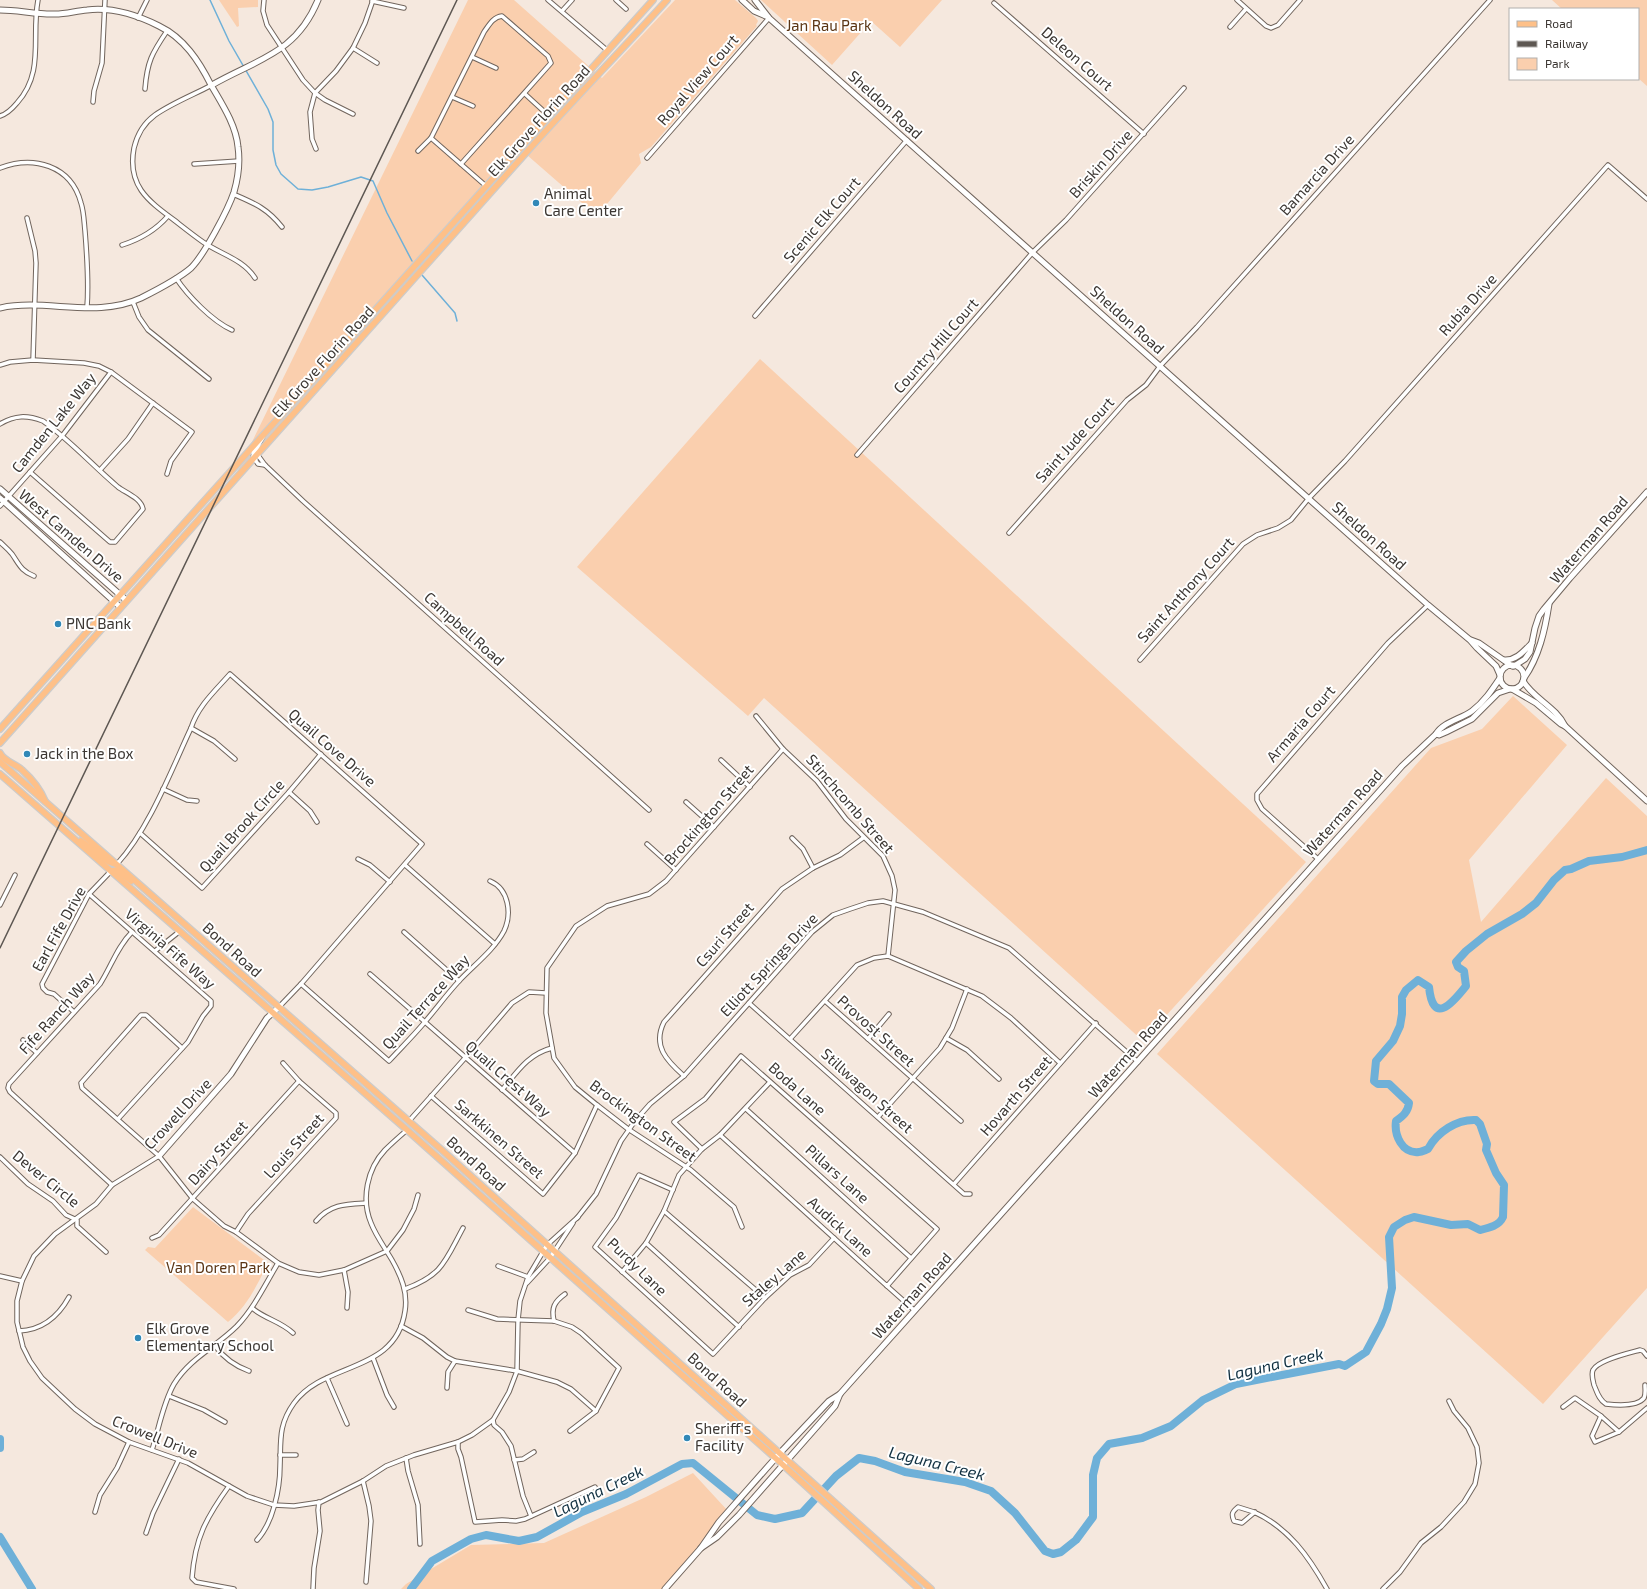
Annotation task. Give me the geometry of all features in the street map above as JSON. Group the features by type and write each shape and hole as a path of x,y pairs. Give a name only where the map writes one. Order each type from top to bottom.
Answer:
{"main road":[{"path":"212,85 275,53 290,42 309,19 318,0"},
{"name":"Elk Grove Florin Road","path":"0,729 653,0"},
{"name":"Elk Grove Florin Road","path":"0,744 126,600 581,91 667,0"},
{"name":"Sheldon Road","path":"742,0 754,11 769,18"},
{"name":"Sheldon Road","path":"755,0 769,18 1161,365 1428,605 1470,640 1496,666 1500,676"},
{"path":"0,10 37,14 104,10 120,12 167,30 189,48 212,85 236,136 239,161 233,194 207,245 192,267 176,278 133,302 115,307 86,308 35,306 0,308"},
{"path":"606,66 606,60 610,56 608,51"},
{"path":"493,190 499,171"},
{"path":"255,456 254,452 264,434"},
{"name":"West Camden Drive","path":"0,489 126,600"},
{"name":"Waterman Road","path":"1513,666 1528,656 1532,649 1532,643 1539,616 1570,578 1647,492"},
{"name":"West Camden Drive","path":"1,502 120,607"},
{"name":"Waterman Road","path":"1523,680 1534,663 1538,653 1549,604"},
{"path":"74,659 74,654 81,645 86,633"},
{"name":"Sheldon Road","path":"1470,640 1479,643 1513,666"},
{"path":"1504,660 1509,660 1519,655 1532,643"},
{"path":"55,680 56,673 61,666 60,663"},
{"path":"1565,726 1562,719 1530,692 1523,680 1521,670 1513,666 1506,668 1500,676 1503,685 1526,696 1565,726 1647,801"},
{"name":"Waterman Road","path":"701,1548 717,1537 738,1515 835,1406 840,1394 914,1310 1402,766 1436,734 1439,729 1465,715 1479,705 1490,692 1500,676"},
{"path":"1511,689 1518,687 1523,680"},
{"name":"Waterman Road","path":"1436,734 1440,735 1472,719 1498,693 1511,689"},
{"path":"0,753 3,758 21,769 30,777 40,790 46,803"},
{"name":"Bond Road","path":"0,762 156,898 278,1008 444,1152 931,1589"},
{"name":"Bond Road","path":"0,774 407,1130 920,1589"},
{"path":"74,839 83,842 109,862 117,864"},
{"path":"111,871 117,870 148,896 156,898"},
{"path":"180,930 186,930 212,952 220,955"},
{"name":"Crowell Drive","path":"159,1156 231,1074 267,1018 278,1008"},
{"path":"407,1130 412,1131 436,1151 444,1152"},
{"name":"Waterman Road","path":"665,1589 701,1548 719,1522 775,1458 829,1400 840,1394"},
{"path":"920,1589 926,1589"}],"street":[{"path":"0,116 12,109 20,100 28,90 34,75 38,0"},
{"path":"93,102 94,91 102,63 104,10 106,0"},
{"path":"138,18 147,0"},
{"path":"264,0 264,19 269,30 303,80 315,92 353,114"},
{"path":"316,149 312,139 310,117 315,92 336,71 353,48 365,23 373,0 404,8"},
{"path":"548,0 608,51"},
{"path":"562,11 572,0"},
{"path":"616,0 626,9"},
{"path":"1236,0 1266,26 1271,28 1278,25 1300,0"},
{"name":"Bamarcia Drive","path":"1161,365 1197,328 1490,0"},
{"name":"Deleon Court","path":"994,3 1144,134"},
{"path":"1230,27 1246,9"},
{"path":"418,151 431,138 484,32 493,20 502,16 551,60 549,66 525,94 461,164"},
{"name":"Royal View Court","path":"647,158 769,18"},
{"path":"145,90 149,62 167,30"},
{"path":"353,48 377,63"},
{"path":"472,57 496,68"},
{"path":"212,85 155,115 147,123 136,139 133,155 133,166 138,186 150,202 207,245 244,265 255,278"},
{"name":"Briskin Drive","path":"1033,252 1066,220 1184,88"},
{"path":"525,94 549,116"},
{"path":"452,97 473,106"},
{"path":"431,138 486,186"},
{"name":"Scenic Elk Court","path":"755,316 906,140"},
{"path":"194,164 239,161"},
{"path":"0,168 19,162 40,163 63,173 72,184 80,200 83,215 88,267 86,308"},
{"name":"Rubia Drive","path":"1309,498 1344,461 1608,165 1647,200"},
{"path":"233,194 263,207 282,227"},
{"path":"122,245 150,234 161,225 168,216"},
{"path":"27,218 35,251 36,284 33,360"},
{"name":"Country Hill Court","path":"857,455 1033,252"},
{"path":"176,278 194,300 232,330"},
{"path":"133,302 139,317 148,330 209,379"},
{"path":"0,365 10,362 33,360 88,364 99,366 111,372 192,432 171,461 167,474"},
{"name":"Saint Jude Court","path":"1009,533 1127,400 1146,385 1161,365"},
{"name":"Camden Lake Way","path":"1,502 8,497 62,436 111,372"},
{"path":"100,470 128,439 153,403"},
{"path":"0,424 14,417 31,417 43,421 142,504 143,509 115,542 110,542 97,530 85,522 30,472"},
{"name":"Campbell Road","path":"255,456 258,464 265,465 303,501 649,810"},
{"name":"Saint Anthony Court","path":"1140,660 1239,548 1257,535 1287,523 1295,516 1309,498"},
{"path":"0,542 10,551 20,568 28,574 34,576"},
{"name":"Armaria Court","path":"1318,859 1262,810 1256,794 1388,643 1428,605"},
{"name":"Quail Cove Drive","path":"117,864 127,854 140,834 192,728 195,717 230,674 422,844 301,984 278,1008"},
{"name":"Stinchcomb Street","path":"756,716 782,749 817,781 846,819 863,838 883,856 892,876 895,890 888,956"},
{"path":"192,728 210,739 235,759"},
{"name":"Brockington Street","path":"742,1227 734,1207 686,1167 628,1129 575,1087 554,1058 546,1013 547,968 576,926 607,906 649,894 666,881 782,749"},
{"name":"Quail Brook Circle","path":"140,834 202,888 289,792 321,754"},
{"path":"721,760 750,787"},
{"path":"163,789 187,800 198,801"},
{"path":"289,792 310,811 317,822"},
{"path":"686,802 714,827"},
{"path":"792,838 803,849 813,868"},
{"name":"Csuri Street","path":"684,1076 675,1069 662,1050 659,1040 659,1032 664,1022 782,889 813,868 840,855 863,838"},
{"path":"647,844 676,870"},
{"path":"358,859 370,865 390,882"},
{"path":"405,864 495,944"},
{"name":"Earl Fife Drive","path":"74,1012 54,994 47,992 43,988 42,984 89,894 111,871"},
{"path":"0,905 15,875"},
{"name":"Quail Terrace Way","path":"301,984 389,1061 424,1023 459,981 495,944 504,930 508,913 504,894 499,887 490,881"},
{"name":"Virginia Fife Way","path":"89,894 211,1001 211,1006 182,1048 118,1118"},
{"name":"Elliott Springs Drive","path":"578,1217 596,1194 628,1129 650,1104 684,1076 812,932 833,915 868,903 883,902 923,912 1009,948 1138,1062"},
{"path":"155,951 180,930"},
{"name":"Fife Ranch Way","path":"112,1185 10,1092 8,1088 9,1084 100,984 108,972 119,947 132,932"},
{"path":"404,932 459,981"},
{"path":"790,1039 857,965 874,958 888,956 982,996 996,1005 1060,1063"},
{"name":"Quail Crest Way","path":"370,974 424,1023 575,1153"},
{"path":"878,1117 940,1048 952,1028 967,989"},
{"path":"409,1121 512,1002 529,992 546,993"},
{"name":"Provost Street","path":"824,1000 961,1121"},
{"name":"Stillwagon Street","path":"748,1003 964,1194 970,1194"},
{"path":"868,1039 890,1014"},
{"path":"182,1048 146,1015 141,1015 81,1082 82,1088 118,1118 159,1156 193,1199 224,1226 236,1232 278,1263 299,1272 328,1274 344,1270 387,1251 403,1230 414,1209 418,1195"},
{"name":"Hovarth Street","path":"954,1184 1096,1024"},
{"path":"946,1038 967,1050 999,1078"},
{"path":"23,1040 37,1053"},
{"path":"502,1090 527,1060 541,1051 552,1048"},
{"name":"Boda Lane","path":"702,1149 674,1122 705,1099 741,1056 937,1229 911,1258"},
{"path":"283,1063 299,1081"},
{"name":"Dairy Street","path":"152,1238 160,1235 299,1081"},
{"name":"Louis Street","path":"236,1232 248,1214 336,1118 336,1112 299,1081"},
{"path":"622,1272 646,1243 664,1211 679,1175 702,1149 720,1136 770,1082"},
{"name":"Sarkkinen Street","path":"431,1096 543,1194 575,1153 597,1105"},
{"name":"Pillars Lane","path":"746,1109 911,1258"},
{"path":"257,1540 267,1527 274,1505 280,1471 280,1434 294,1402 305,1391 327,1378 373,1358 388,1346 401,1326 405,1311 405,1289 398,1271 370,1222 366,1203 368,1180 376,1162 384,1150 407,1130"},
{"name":"Audick Lane","path":"720,1136 914,1310"},
{"name":"Crowell Drive","path":"159,1156 112,1185 96,1204 77,1220 55,1234 40,1248 29,1265 22,1281 17,1301 19,1331 23,1347 30,1362 46,1382 84,1417 105,1430 130,1442 179,1459 205,1471 252,1498 274,1505 294,1506 319,1502 330,1498 363,1481 386,1466 406,1458 458,1442 472,1435 493,1420 509,1392 517,1371 520,1301 527,1284 528,1277 547,1245 578,1217"},
{"name":"Dever Circle","path":"0,1157 28,1184 53,1201 66,1215 77,1220"},
{"name":"Purdy Lane","path":"673,1190 639,1175 616,1218 595,1247 714,1354"},
{"path":"316,1221 324,1212 337,1206 366,1203"},
{"path":"664,1211 765,1298"},
{"name":"Crowell Drive","path":"527,1284 550,1258 578,1217"},
{"path":"77,1220 77,1226 106,1252"},
{"path":"405,1289 426,1280 437,1271 443,1264 463,1228"},
{"name":"Staley Lane","path":"714,1354 765,1298 790,1275 809,1265 834,1238"},
{"path":"646,1243 739,1327"},
{"path":"887,1286 911,1258"},
{"path":"152,1450 169,1396 175,1383 188,1366 236,1326 252,1308 278,1263"},
{"path":"498,1266 528,1277"},
{"path":"344,1270 348,1292 347,1308"},
{"path":"0,1276 22,1281"},
{"path":"554,1321 552,1312 553,1308 558,1300 565,1294"},
{"path":"19,1331 30,1330 44,1324 64,1305 69,1297"},
{"path":"252,1308 263,1316 282,1324 293,1332"},
{"path":"468,1310 497,1319 554,1321 572,1327 581,1333 619,1368 596,1411 570,1431"},
{"path":"401,1326 423,1338 447,1357 455,1361 517,1371 562,1384 575,1392 596,1411"},
{"path":"215,1344 224,1357 232,1363 249,1371"},
{"path":"1645,1385 1645,1394 1641,1400 1630,1404 1606,1404 1600,1399 1592,1373 1595,1368 1602,1363 1640,1350 1647,1356"},
{"path":"373,1358 387,1395 394,1407"},
{"path":"447,1388 448,1372 455,1361"},
{"path":"327,1378 347,1424"},
{"path":"169,1396 204,1410 225,1422"},
{"path":"1564,1407 1575,1398 1601,1416 1619,1432"},
{"path":"1383,1589 1400,1572 1421,1543 1440,1527 1464,1502 1475,1484 1478,1468 1476,1447 1468,1428 1451,1407 1449,1402"},
{"path":"1601,1416 1592,1436 1595,1442 1606,1439 1619,1432 1647,1408"},
{"path":"493,1420 494,1425 508,1441 523,1496 531,1516"},
{"path":"95,1512 100,1495 117,1468 130,1442"},
{"path":"458,1442 458,1449 475,1522 502,1520 516,1521 525,1519 595,1487"},
{"path":"514,1460 523,1459 534,1452"},
{"path":"280,1455 296,1455"},
{"path":"406,1458 408,1472 418,1506 420,1544"},
{"path":"146,1533 153,1513 179,1459"},
{"path":"363,1481 371,1520 366,1582"},
{"path":"229,1486 212,1510 201,1533 193,1559 192,1578 196,1582 234,1589"},
{"path":"313,1589 314,1568 320,1531 318,1510 319,1502"},
{"path":"1255,1512 1242,1523 1234,1521 1232,1516 1233,1511 1238,1507 1255,1512 1277,1525 1297,1543 1309,1559 1327,1589"}],"green space":[{"path":"219,0 258,0 258,7 238,8 239,26 237,27"},
{"path":"468,0 514,0 602,78 675,0 735,0 758,21 757,26 651,147 639,154 641,163 597,216 527,155 229,489"},
{"name":"Jan Rau Park","path":"761,0 942,0 900,47 871,21 832,65"},
{"path":"1552,0 1647,0 1647,86 1639,79 1639,8 1561,8"},
{"path":"760,359 1306,862 1143,1041 764,698 748,716 577,567"},
{"path":"1513,696 1567,745 1469,860 1481,922 1606,778 1647,816 1647,1288 1543,1404 1157,1054 1431,748 1482,729"},
{"name":"Van Doren Park","path":"193,1207 268,1263 246,1303 228,1322 145,1250 148,1247 155,1248"},
{"path":"693,1473 728,1511 667,1589 401,1589 406,1584 471,1545 544,1543 646,1497"}],"waterway":[{"path":"210,0 229,41 268,109 273,122 273,150 276,165 281,174 298,189 312,190 328,187 361,177 373,181 387,213 412,261"},
{"path":"422,275 455,313 457,321"},
{"name":"Laguna Creek","path":"411,1589 432,1561 471,1539 486,1535 519,1541 537,1537 582,1512 626,1494 682,1464 693,1463 757,1515 775,1519 802,1513 836,1476 859,1458 875,1461 905,1472 965,1482 991,1491 1015,1513 1045,1551 1053,1554 1061,1552 1076,1540 1093,1517 1093,1475 1097,1458 1109,1444 1142,1438 1171,1426 1203,1400 1236,1384 1339,1364 1345,1366 1366,1352 1381,1324 1387,1309 1392,1288 1389,1237 1394,1227 1405,1220 1414,1217 1451,1225 1468,1224 1480,1230 1499,1223 1503,1217 1504,1185 1496,1173 1486,1150 1487,1144 1480,1124 1476,1120 1469,1120 1455,1124 1442,1132 1428,1149 1419,1152 1408,1150 1400,1142 1396,1132 1396,1121 1405,1114 1409,1103 1389,1084 1378,1084 1374,1081 1376,1061 1393,1041 1400,1026 1402,997 1406,990 1418,980 1429,987 1434,1006 1443,1008 1449,1005 1466,986 1464,971 1458,967 1456,962 1466,951 1487,934 1522,914 1536,903 1554,880 1565,870 1589,861 1622,857 1647,850"},
{"name":"Laguna Creek","path":"0,1439 0,1448"},
{"name":"Laguna Creek","path":"0,1537 32,1589"}],"railway":[{"path":"0,948 457,0"}],"place":[{"name":"Animal Care Center","path":"536,203"},
{"name":"PNC Bank","path":"58,624"},
{"name":"Jack in the Box","path":"27,754"},
{"name":"Elk Grove Elementary School","path":"138,1338"},
{"name":"Sheriff's Facility","path":"687,1438"}]}
